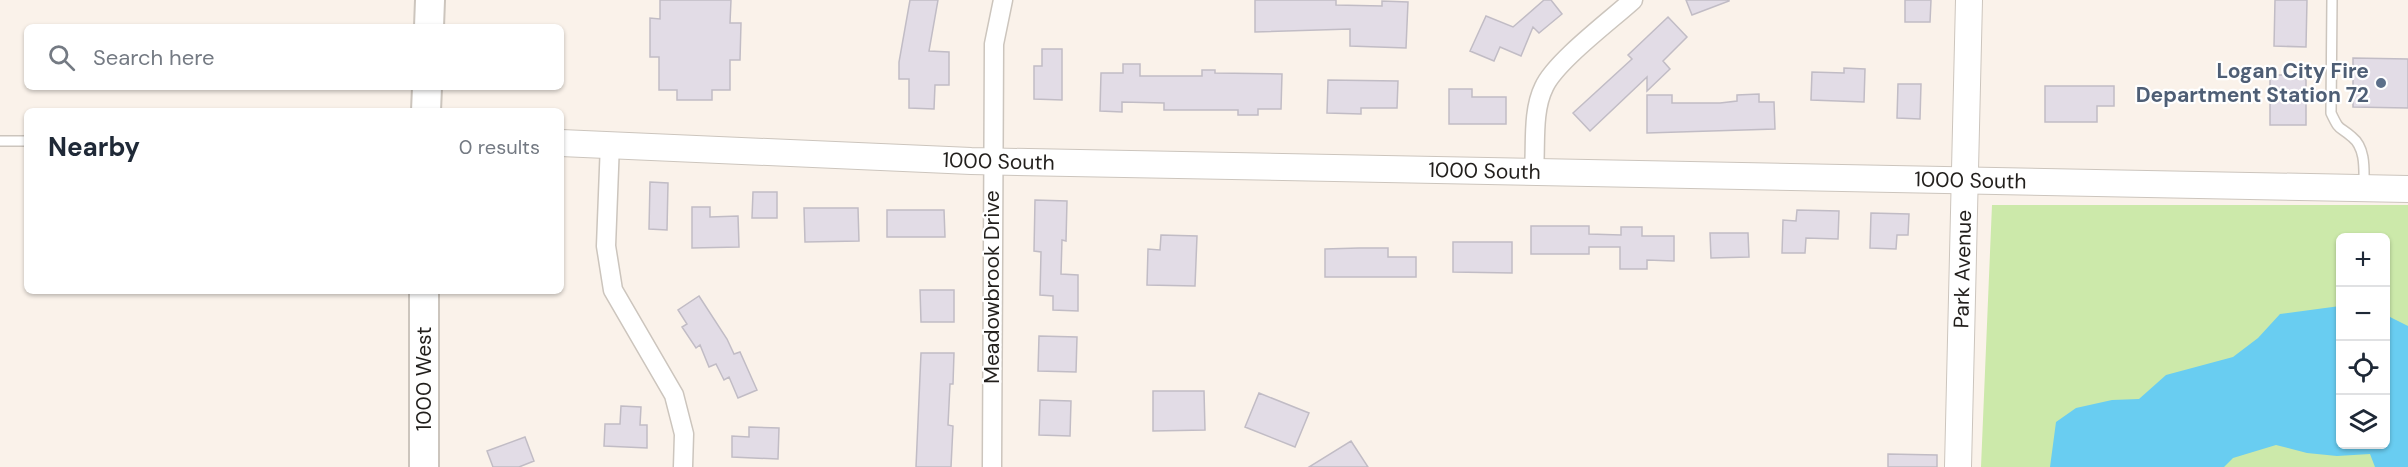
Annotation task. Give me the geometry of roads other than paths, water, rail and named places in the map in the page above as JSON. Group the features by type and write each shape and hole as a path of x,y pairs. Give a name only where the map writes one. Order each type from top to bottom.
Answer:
{"main road":[{"path":"429,24 430,0"},
{"path":"426,108 427,90"},
{"name":"1000 West","path":"424,294 424,467"}],"street":[{"name":"Meadowbrook Drive","path":"992,467 994,44 1003,0"},
{"path":"1534,170 1538,110 1544,87 1559,67 1633,0"},
{"name":"Park Avenue","path":"1958,467 1969,0"},
{"name":"1000 South","path":"564,142 992,161 2408,189"},
{"path":"610,143 606,246 613,290 674,394 684,434 683,467"}],"lane":[{"path":"2332,0 2331,112 2338,129 2354,138 2364,156 2364,189"},
{"path":"0,141 24,141"}],"water":[{"path":"2336,307 2336,449 2390,449 2390,317 2408,326 2408,467 2375,467 2370,454 2337,456 2307,453 2276,445 2233,458 2224,467 2050,467 2056,422 2076,408 2112,400 2139,399 2166,375 2233,357 2258,338 2280,314"}],"place":[{"name":"Logan City Fire Department Station 72","path":"2381,83"}]}
